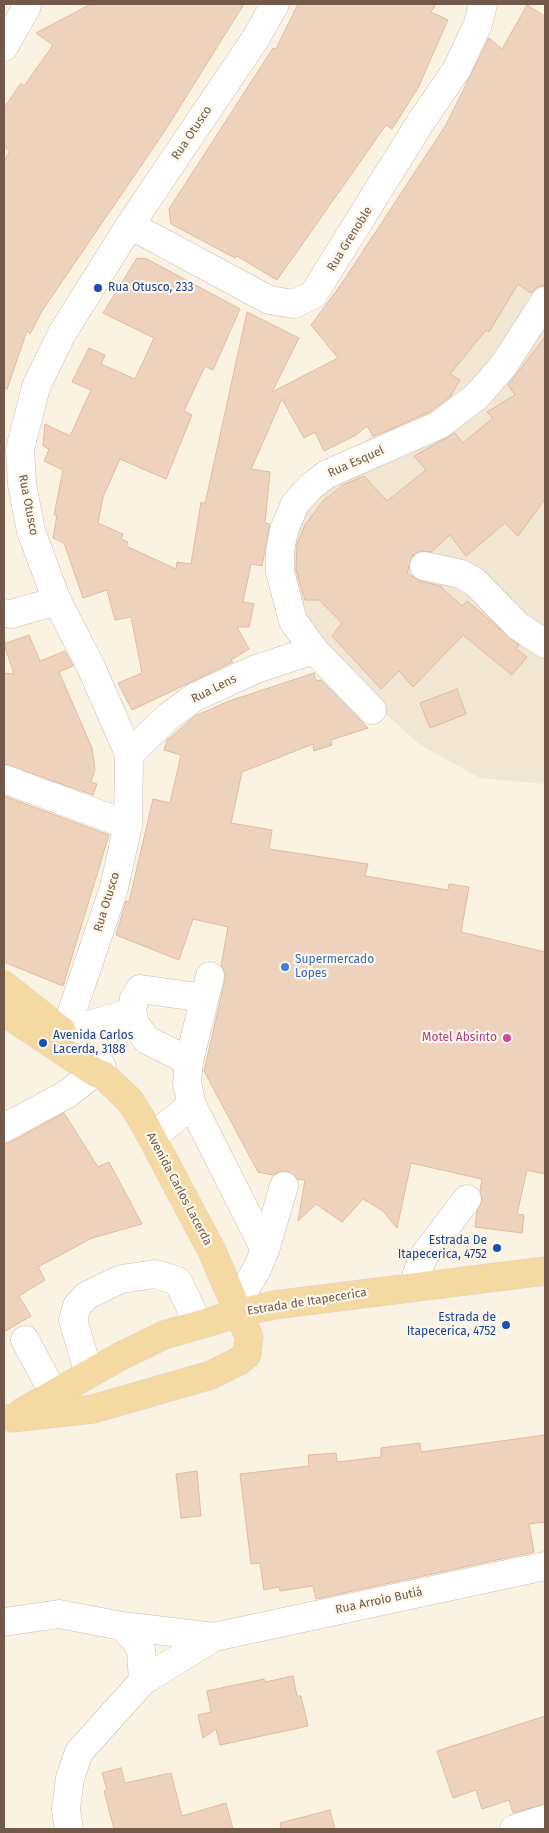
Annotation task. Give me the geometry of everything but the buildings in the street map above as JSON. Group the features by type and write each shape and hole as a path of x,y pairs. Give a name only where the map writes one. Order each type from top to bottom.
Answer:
{"main road":[{"name":"Avenida Carlos Lacerda","path":"4,985 130,1101 152,1137 212,1251 249,1337 247,1354 239,1362 222,1370 127,1401 93,1409 8,1421"},
{"name":"Avenida Carlos Lacerda","path":"4,1012 62,1040"},
{"name":"Estrada de Itapecerica","path":"8,1421 89,1374 164,1335 238,1308 545,1271"}],"street":[{"path":"4,47 24,4"},
{"name":"Rua Otusco","path":"62,1040 114,888 128,825 129,754 91,666 57,601 31,531 22,484 20,449 36,387 62,335 130,225 256,38 274,4"},
{"name":"Rua Grenoble","path":"130,225 269,300 294,304 313,295 420,124 457,69 478,24 483,4"},
{"name":"Rua Esquel","path":"372,710 314,650 293,621 280,572 280,551 284,530 295,504 310,487 327,474 439,425 476,396 504,365 545,301"},
{"path":"424,566 461,574 475,582 518,626 545,644"},
{"path":"4,613 11,614 57,601"},
{"name":"Rua Lens","path":"129,754 169,716 195,697 256,669 314,650"},
{"path":"4,779 56,796 128,825"},
{"path":"189,1061 147,1040 135,1024 132,1012 134,998 140,989 207,987 189,1061 186,1083 192,1105 264,1250"},
{"path":"62,1040 132,1012"},
{"path":"4,1128 45,1108 100,1072"},
{"path":"152,1137 192,1105"},
{"path":"238,1308 257,1269 284,1186"},
{"path":"413,1286 424,1257 466,1199"},
{"path":"89,1374 73,1320 77,1306 86,1296 122,1279 155,1274 178,1281 198,1324"},
{"path":"25,1340 54,1394"},
{"name":"Rua Arroio Butiá","path":"69,1829 66,1809 70,1778 79,1752 143,1681 214,1637 545,1566"},
{"name":"Rua Arroio Butiá","path":"4,1622 59,1614 122,1626 214,1637"},
{"path":"122,1626 135,1640 140,1650 143,1681"},
{"path":"514,1829 545,1819"}],"shaded area":[{"path":"545,239 545,784 480,778 419,744 351,682 291,604 291,526"}],"place":[{"name":"Rua Otusco, 233","path":"98,288"},
{"name":"Supermercado Lopes","path":"285,967"},
{"name":"Motel Absinto","path":"507,1038"},
{"name":"Avenida Carlos Lacerda, 3188","path":"43,1043"},
{"name":"Estrada De Itapecerica, 4752","path":"497,1248"},
{"name":"Estrada de Itapecerica, 4752","path":"506,1325"}]}
